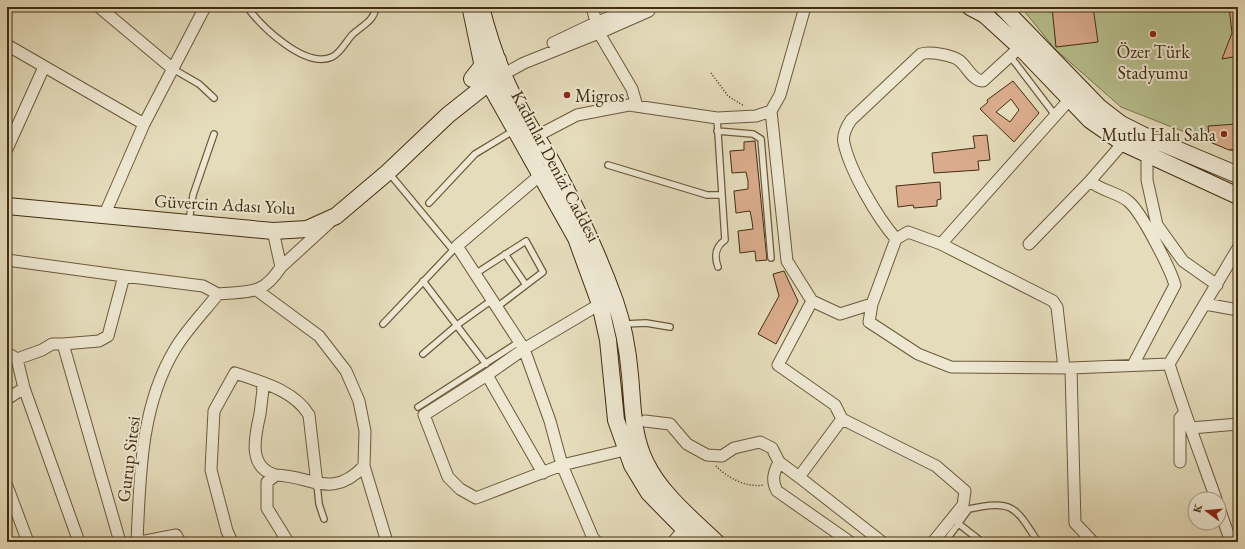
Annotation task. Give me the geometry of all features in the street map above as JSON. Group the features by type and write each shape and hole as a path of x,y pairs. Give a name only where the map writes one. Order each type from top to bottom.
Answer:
{"main road":[{"name":"Kadınlar Denizi Caddesi","path":"474,7 477,40 477,73 489,83 516,129 547,169 586,229 615,302 621,324 630,373 633,418 637,443 657,481 716,542"},
{"name":"Kadınlar Denizi Caddesi","path":"474,7 488,34 501,67 535,137 576,238 600,304 608,340 616,420 632,465 648,493 698,542"},
{"path":"970,7 985,15 1015,51 1070,99 1090,120 1123,143 1238,196"},
{"path":"1002,7 1099,107 1121,124 1145,136 1238,175"},
{"path":"477,73 486,61 492,58 501,67"},
{"name":"Güvercin Adası Yolu","path":"7,206 273,231 307,229 336,216 388,172 448,115 489,83 501,67"},
{"name":"Güvercin Adası Yolu","path":"448,115 477,73"}],"street":[{"path":"99,7 173,69"},
{"path":"104,216 144,124 205,7"},
{"path":"592,7 598,28 632,89 637,106"},
{"path":"501,67 524,63 598,28 638,7"},
{"path":"501,67 598,28 649,11 647,7"},
{"path":"535,137 578,115 629,105 716,118 756,116 770,111 780,95 805,7"},
{"path":"7,45 144,124"},
{"path":"896,238 883,224 854,170 843,142 851,120 921,54 929,51 959,60 976,79 980,81 985,80 1015,51"},
{"path":"7,149 44,67"},
{"path":"941,244 1070,99"},
{"path":"770,111 787,261 812,301 840,314 872,304"},
{"path":"1029,244 1090,181 1123,143"},
{"path":"1147,154 1146,180 1158,225 1183,261 1217,285"},
{"path":"547,169 455,248 475,274 522,345 550,421 562,465 593,538 597,542"},
{"path":"1090,181 1096,186 1124,198 1133,206 1151,237 1175,285 1174,290 1132,365"},
{"path":"7,260 204,286 218,294 258,291 272,281 281,267 336,216"},
{"path":"273,231 281,267"},
{"path":"1093,542 1075,523 1068,368 1057,307 1053,301 941,244 908,232 896,238 872,304 869,322 918,354 951,367 1068,368 1169,364"},
{"path":"1213,491 1191,428 1184,413 1169,364 1238,248"},
{"path":"17,359 42,350 52,344 99,341 108,336 124,276"},
{"path":"258,291 319,336 346,371 359,401 365,432 364,466 387,542"},
{"name":"Gurup Sitesi","path":"138,542 141,455 149,413 175,350 218,294"},
{"path":"812,301 778,365 835,405 842,419 936,466 965,491 963,505 955,521 933,542"},
{"path":"600,304 522,345 424,415 448,477 460,489 476,498 562,465 626,450"},
{"path":"1205,304 1238,310"},
{"path":"63,344 120,542"},
{"path":"7,353 17,359 24,388 79,542"},
{"path":"486,370 543,473"},
{"path":"232,542 227,532 211,470 214,411 235,373 282,390 304,406 309,415 317,484"},
{"path":"261,382 263,389 254,438 256,459 268,473 276,475 291,475 317,484 334,484 353,477 364,466"},
{"path":"7,399 24,388"},
{"path":"1180,462 1180,418 1184,413"},
{"path":"800,477 842,419"},
{"path":"645,421 670,424 687,444 707,455 722,456 734,448 760,442 772,448 779,462 882,542"},
{"path":"1191,428 1238,424"},
{"path":"779,462 774,472 773,484 777,491 850,542"},
{"path":"276,475 267,482 267,508 288,542"},
{"path":"7,486 28,542"},
{"path":"673,542 684,529"},
{"path":"1227,531 1231,542"},
{"path":"138,542 176,535 180,542"}],"lane":[{"path":"246,7 292,50 310,57 321,59 331,58 338,53 352,34 369,22 375,12 376,7"},
{"path":"1015,51 1055,115"},
{"path":"173,69 199,84 214,98"},
{"path":"716,118 725,240 719,245 716,252 715,259 718,267"},
{"path":"429,203 475,154 516,129"},
{"path":"717,131 753,134 761,139 771,258"},
{"path":"188,223 193,195 214,134"},
{"path":"608,165 706,195 722,195"},
{"path":"383,324 455,248 388,172"},
{"path":"423,354 457,325 526,285 543,272 526,241 475,274"},
{"path":"505,254 526,285"},
{"path":"418,407 486,370 457,325 424,282"},
{"path":"621,324 646,323 670,327"},
{"path":"317,484 319,504 324,519"},
{"path":"945,542 955,521 969,509 993,504 1003,505 1015,510 1038,542"},
{"path":"955,521 982,542"}],"path":[{"path":"711,73 728,96 742,105 754,109 756,116"},
{"path":"707,455 724,474 736,481 761,486 773,484"}],"green space":[{"path":"1021,7 1238,7 1238,153 1121,107 1055,49"}],"building":[{"path":"1052,7 1093,7 1098,42 1056,47"},
{"path":"1229,7 1238,7 1238,56 1222,59 1232,33"},
{"path":"1013,81 1039,113 1014,142 980,109 988,102 987,100","holes":["1011,99 1019,110 1010,122 996,112"]},
{"name":"Mutlu Halı Saha","path":"1238,124 1238,149 1229,150 1210,142 1208,126"},
{"path":"987,135 990,160 978,161 979,170 934,173 932,153 975,148 973,136"},
{"path":"755,141 767,260 756,261 755,251 740,253 738,231 753,229 750,211 736,213 734,191 748,189 748,181 746,172 732,173 730,151 744,150 744,142"},
{"path":"940,182 941,199 937,200 937,206 914,208 913,205 898,207 896,186"},
{"path":"784,271 798,301 776,344 758,334 779,296 773,274"}],"place":[{"name":"Özer Türk Stadyumu","path":"1153,34"},
{"name":"Migros","path":"567,95"},
{"name":"Mutlu Halı Saha","path":"1224,134"}]}
